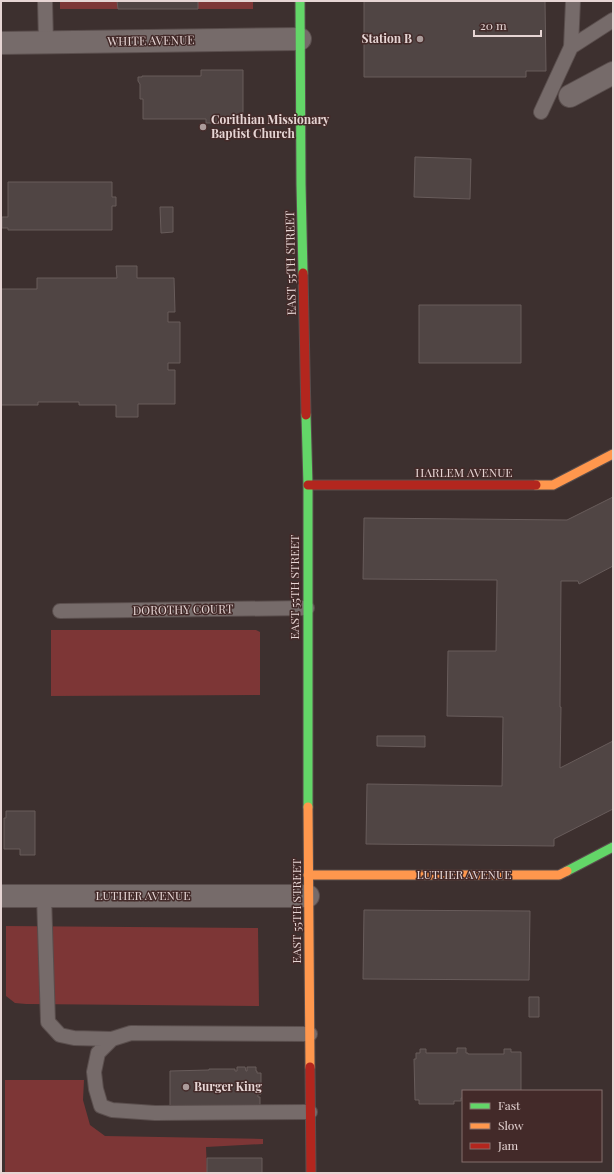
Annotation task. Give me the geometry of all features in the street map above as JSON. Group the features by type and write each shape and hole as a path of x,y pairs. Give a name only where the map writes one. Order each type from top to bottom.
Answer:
{"main road":[{"name":"EAST 55TH STREET","path":"300,1 301,184 308,485 308,886 311,1173"},
{"name":"HARLEM AVENUE","path":"308,485 552,485 613,454"},
{"name":"LUTHER AVENUE","path":"308,886 559,876 613,847"}],"street":[{"name":"WHITE AVENUE","path":"1,43 300,39"},
{"path":"570,96 613,73"},
{"name":"LUTHER AVENUE","path":"1,896 44,896 308,886"}],"lane":[{"path":"45,1 46,42"},
{"path":"541,112 571,47 573,1"},
{"path":"571,47 613,20"},
{"name":"DOROTHY COURT","path":"60,611 307,608"},
{"path":"44,896 48,1022 60,1035 74,1038 112,1039 131,1033 310,1034"},
{"path":"112,1039 98,1053 94,1072 96,1089 101,1106 112,1110 155,1113 310,1112"}],"shaded area":[{"path":"60,1 253,1 253,9 60,9"},
{"path":"51,630 256,630 260,632 260,695 51,696"},
{"path":"6,926 258,928 259,1006 15,1003 6,996"},
{"path":"5,1080 84,1080 83,1100 90,1125 105,1136 263,1139 263,1144 206,1147 207,1173 5,1173"}],"building":[{"path":"117,1 198,1 198,9 118,9"},
{"path":"364,1 545,1 546,71 526,71 526,77 364,77"},
{"path":"201,70 243,70 243,115 239,115 239,123 206,123 206,119 143,119 143,99 140,99 140,84 138,77 201,76"},
{"path":"415,157 471,159 470,199 414,197"},
{"path":"8,182 112,182 112,197 116,197 116,206 112,206 112,230 8,230 8,228 2,228 2,217 8,217"},
{"path":"160,207 173,207 173,232 161,233"},
{"path":"116,266 137,266 137,278 174,278 175,312 168,312 168,322 180,322 180,363 168,363 168,370 175,370 175,404 138,404 138,417 116,417 116,405 79,405 79,402 38,402 38,405 1,405 1,289 37,289 37,278 117,278"},
{"path":"419,305 521,305 521,363 419,363"},
{"path":"613,497 613,566 579,584 578,581 561,581 560,768 613,741 613,809 554,839 554,846 366,844 367,784 502,786 503,717 447,716 448,651 496,651 497,580 363,579 364,518 567,520"},
{"path":"377,736 425,736 425,747 377,746"},
{"path":"6,811 35,811 35,855 20,855 20,849 4,849 4,818 6,818"},
{"path":"364,910 530,911 529,980 363,979"},
{"path":"529,997 539,997 539,1017 529,1017"},
{"path":"457,1048 466,1048 466,1053 468,1054 504,1054 504,1049 511,1049 511,1052 521,1052 521,1090 462,1090 461,1101 454,1101 454,1104 419,1104 419,1100 415,1100 414,1059 416,1059 416,1053 420,1053 420,1049 426,1049 426,1053 457,1053"},
{"path":"237,1067 245,1067 247,1071 247,1067 256,1067 257,1073 261,1073 261,1094 258,1094 258,1097 260,1097 260,1110 170,1108 170,1071 235,1069 235,1071 237,1071"},
{"path":"207,1158 262,1158 262,1173 207,1173"}],"traffic: fast":[{"path":"300,1 303,273"},
{"path":"306,415 308,485 308,807"},
{"path":"567,871 613,847"}],"traffic: slow":[{"path":"536,485 553,485 613,454"},
{"path":"308,807 310,1067"},
{"path":"308,875 559,875 567,871"}],"traffic: jam":[{"path":"303,273 306,415"},
{"path":"308,485 536,485"},
{"path":"310,1067 311,1173"}],"place":[{"name":"Station B","path":"420,39"},
{"name":"Corithian Missionary Baptist Church","path":"203,127"},
{"name":"Burger King","path":"186,1087"}]}
